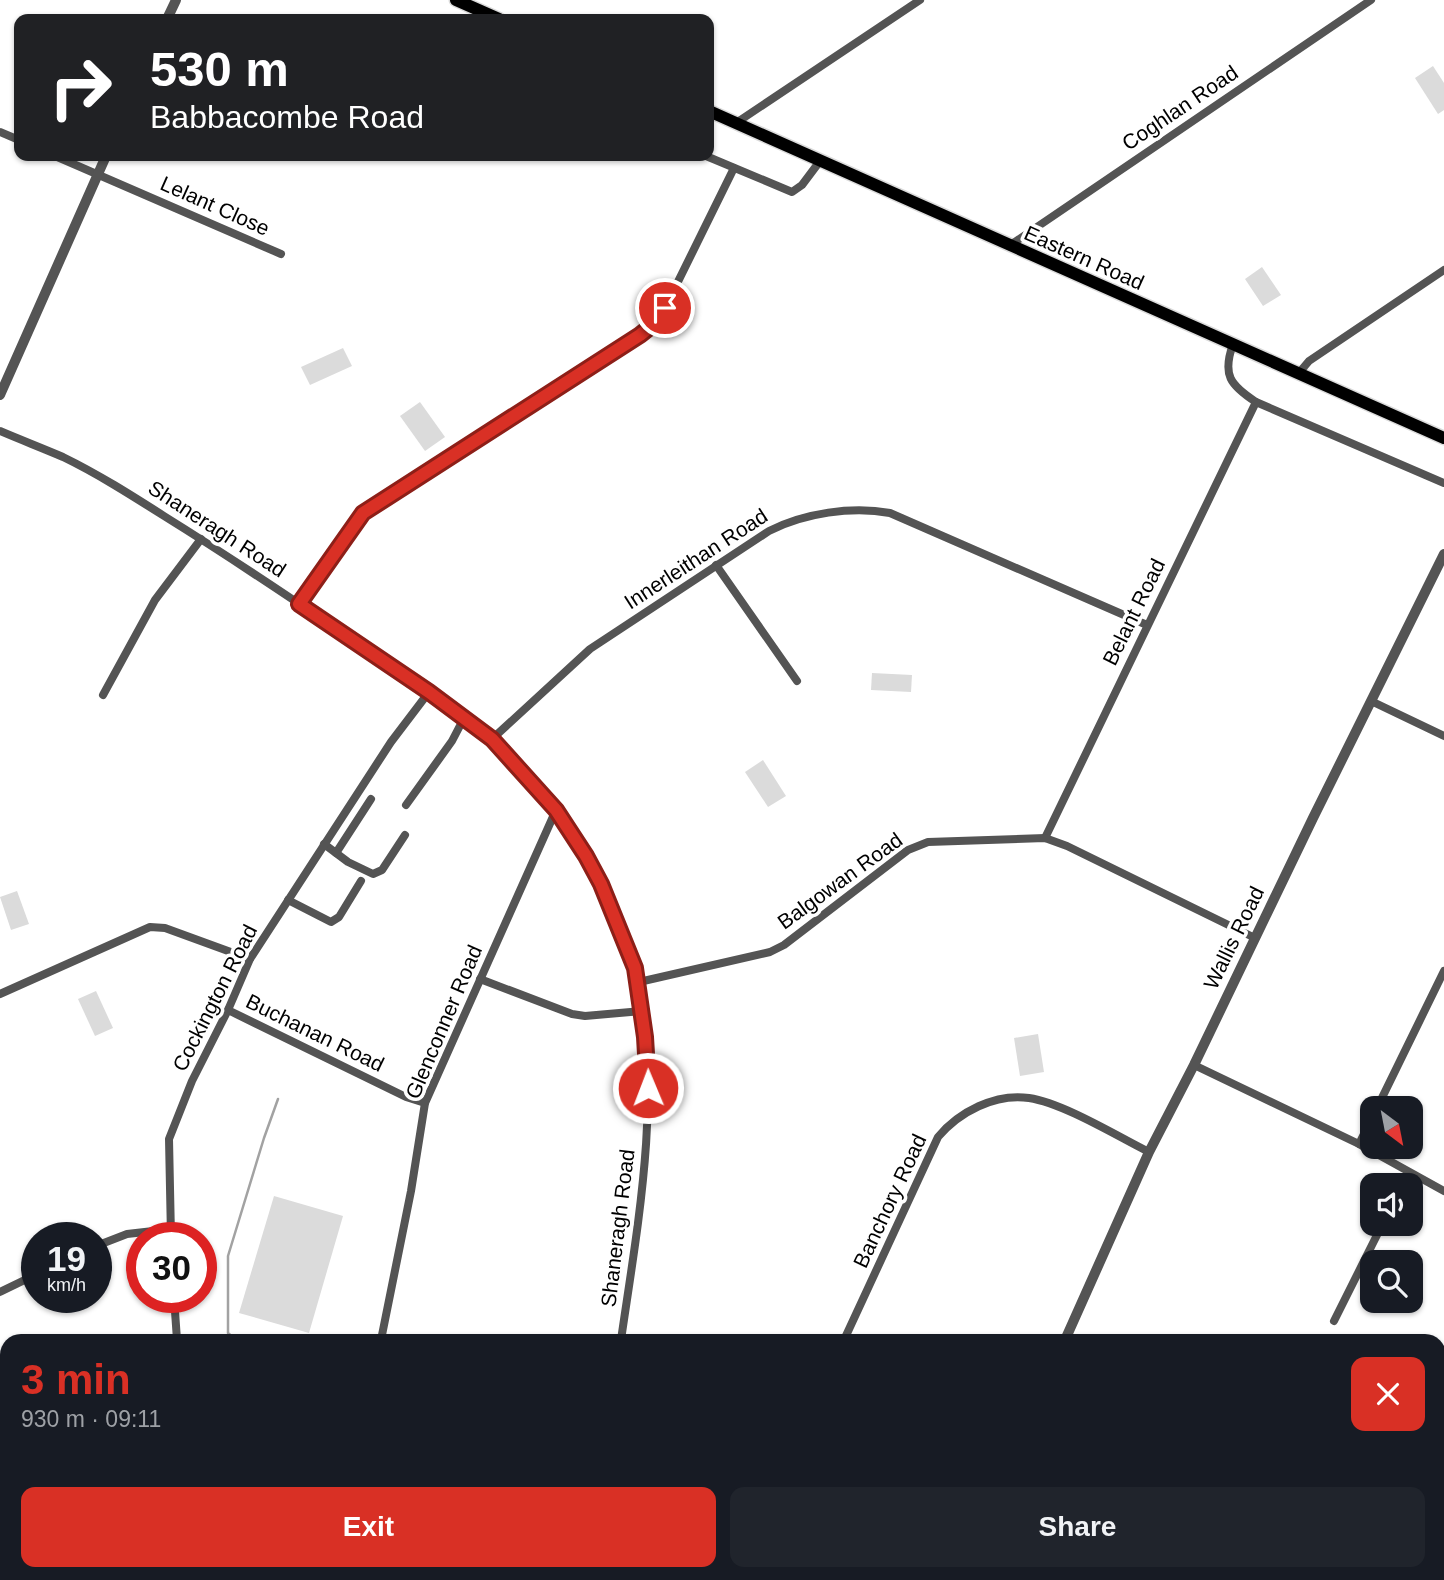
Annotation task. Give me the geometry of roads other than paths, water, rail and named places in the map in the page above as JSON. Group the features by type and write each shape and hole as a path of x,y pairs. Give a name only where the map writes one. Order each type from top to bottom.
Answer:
{"main road":[{"path":"459,1 488,14"},
{"name":"Eastern Road","path":"714,113 1444,438"}],"street":[{"path":"736,123 920,0"},
{"name":"Coghlan Road","path":"1009,246 1371,0"},
{"path":"714,159 794,191 802,185 820,161"},
{"name":"Lelant Close","path":"67,161 281,254"},
{"path":"0,395 104,161"},
{"path":"299,604 363,513 650,327 665,308 734,168"},
{"path":"1298,374 1309,361 1444,270"},
{"path":"1233,344 1227,362 1229,377 1241,392 1256,402 1444,483"},
{"name":"Belant Road","path":"1045,838 1256,402"},
{"name":"Shaneragh Road","path":"0,431 64,457 112,483 201,539 429,692 492,739 556,810 601,884 639,982 648,1064 647,1136 637,1234 622,1334"},
{"name":"Innerleithan Road","path":"492,739 590,649 789,520 876,511 900,517 1147,625"},
{"path":"103,695 155,600 201,539"},
{"name":"Wallis Road","path":"1068,1334 1149,1152 1444,554"},
{"path":"716,565 797,681"},
{"name":"Cockington Road","path":"171,1222 169,1139 192,1080 228,1010 250,959 391,742 429,692"},
{"path":"1371,701 1444,736"},
{"path":"406,805 452,741 464,718"},
{"path":"336,853 371,799"},
{"name":"Glenconner Road","path":"381,1334 411,1191 425,1103 556,810"},
{"path":"324,844 348,862 373,874 382,870 405,835"},
{"name":"Balgowan Road","path":"639,982 770,952 784,945 918,845 928,842 1045,838 1067,846 1255,938"},
{"path":"288,900 331,922 339,917 361,881"},
{"path":"0,994 150,927 165,928 250,959"},
{"path":"1383,1096 1444,971"},
{"path":"480,979 572,1014 585,1016 642,1011"},
{"name":"Buchanan Road","path":"228,1010 407,1097 425,1103"},
{"path":"1194,1065 1359,1144 1409,1173"},
{"name":"Banchory Road","path":"847,1334 938,1138 948,1125 961,1115 997,1100 1028,1098 1059,1107 1149,1152"},
{"path":"1423,1180 1444,1191"},
{"path":"1334,1321 1376,1236"},
{"path":"0,1292 21,1282"},
{"path":"175,1313 177,1334"}],"waterway":[{"path":"229,1334 228,1256 278,1099"}]}
